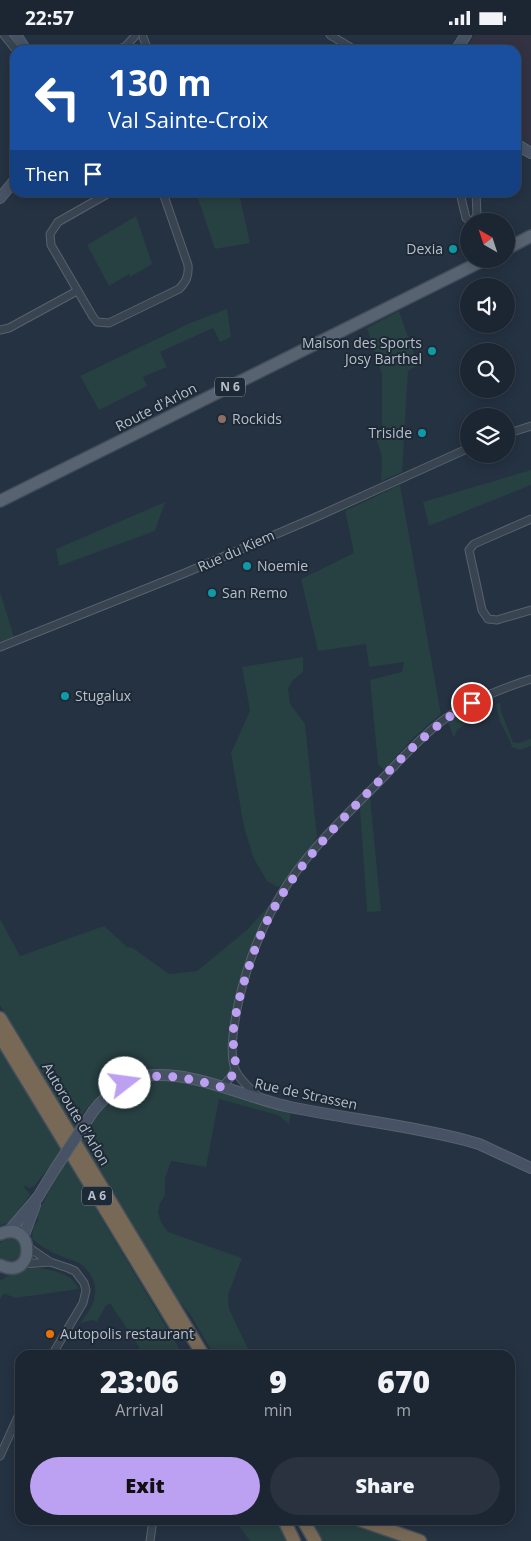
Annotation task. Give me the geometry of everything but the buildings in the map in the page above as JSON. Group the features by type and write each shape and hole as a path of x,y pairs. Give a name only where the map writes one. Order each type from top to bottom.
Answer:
{"highway":[{"name":"Autoroute d'Arlon","path":"0,1018 200,1350"},
{"name":"Autoroute d'Arlon","path":"0,1036 190,1350"},
{"path":"286,1525 294,1541"},
{"path":"297,1525 306,1541"},
{"path":"306,1525 315,1541"},
{"path":"374,1525 420,1541"}],"main road":[{"path":"0,198 10,186"},
{"path":"515,244 531,236"},
{"name":"Route d'Arlon","path":"0,501 468,268"},
{"name":"Rue de Strassen","path":"5,1233 38,1197 102,1099 125,1083 147,1076 177,1077 292,1107 451,1136 478,1144 531,1168"},
{"name":"Rue de Strassen","path":"26,1243 38,1197"},
{"path":"3,1270 18,1267 27,1256 26,1243 20,1235 5,1233"}],"street":[{"path":"4,35 12,45"},
{"path":"126,45 135,35 145,36"},
{"path":"330,35 347,45"},
{"path":"102,197 58,222 50,234 51,245 77,291 97,322 104,323 122,318 179,289 188,277 188,265 164,197"},
{"path":"461,197 465,213"},
{"path":"476,197 477,213"},
{"path":"0,330 16,324 77,291"},
{"path":"515,431 531,426"},
{"name":"Rue du Kiem","path":"0,647 314,518 460,452"},
{"path":"531,519 474,544 469,550 482,610 488,619 497,620 531,610"},
{"path":"221,1087 230,1079 235,1070 232,1034 240,997 254,951 281,894 306,860 334,828 423,738 456,711 499,689 531,679"},
{"path":"235,1070 262,1100"},
{"path":"26,1243 50,1262 75,1271 84,1283 86,1290 83,1303 55,1350"},
{"path":"22,1263 50,1262"},
{"path":"0,1456 15,1423"},
{"path":"150,1541 152,1525"}],"shaded area":[{"path":"475,35 531,35 531,145 521,140 521,45 468,45"}],"green space":[{"path":"197,197 240,197 250,243 215,249"},
{"path":"136,216 152,264 130,277 129,274 109,286 87,245"},
{"path":"227,309 231,337 220,342 213,328 160,352 167,367 143,377 147,386 99,410 80,376 190,323"},
{"path":"399,311 418,365 408,371 402,472 381,481 382,457 374,431 382,428 382,375 367,328"},
{"path":"531,470 531,485 429,526 423,502"},
{"path":"400,485 441,714 414,737 384,770 378,764 370,680 402,672 404,662 369,667 366,644 318,651 301,579 354,553 345,511"},
{"path":"165,502 155,531 59,566 56,549"},
{"path":"0,592 14,637 0,642"},
{"path":"303,657 303,672 293,680 288,688 290,704 305,724 317,836 310,850 280,886 277,887 267,881 253,857 244,827 231,753 250,711 242,667"},
{"path":"490,701 492,710 489,717 464,725 457,730 454,738 448,722"},
{"path":"500,703 501,711 513,742 518,743 531,739 531,746 520,750 512,747 500,722 496,704"},
{"path":"370,797 381,911 367,912 360,808"},
{"path":"270,904 236,997 229,1041 231,1070 227,1076 222,1080 216,1081 157,1071 140,1073 110,1086 80,1118 86,1129 107,1100 124,1088 148,1079 179,1080 291,1112 289,1124 278,1115 219,1099 206,1167 171,1161 165,1179 165,1195 160,1203 158,1212 161,1222 168,1232 242,1258 228,1295 229,1309 249,1350 211,1350 190,1314 176,1298 0,1005 0,919 20,956 104,926 127,947 133,948 169,974 197,971 247,930"},
{"path":"0,1048 180,1350 139,1350 139,1347 110,1303 105,1307 97,1322 93,1320 80,1323 94,1301 95,1286 93,1279 81,1264 51,1251 32,1239 33,1228 38,1220 37,1213 59,1174 51,1165 34,1186 29,1188 25,1185 24,1188 30,1195 9,1223 0,1225"},
{"path":"6,1239 14,1239 21,1246 21,1254 14,1261 6,1261 -1,1254 -1,1246"},
{"path":"36,1267 55,1271 66,1276 76,1283 79,1289 15,1298 4,1293 0,1299 0,1279 2,1280 14,1273"},
{"path":"238,1525 281,1525 289,1541 250,1541"},
{"path":"313,1525 361,1525 408,1541 323,1541"}],"place":[{"name":"Dexia","path":"453,249"},
{"name":"Maison des Sports Josy Barthel","path":"432,351"},
{"name":"Rockids","path":"222,419"},
{"name":"Triside","path":"422,433"},
{"name":"Noemie","path":"247,566"},
{"name":"San Remo","path":"212,593"},
{"name":"Stugalux","path":"65,696"},
{"name":"Autopolis restaurant","path":"50,1334"}],"route":[{"path":"125,1083 147,1076 161,1075 195,1080 221,1087 230,1079 235,1070 232,1034 240,997 254,951 280,897 306,860 340,821 442,721 472,703"}]}
